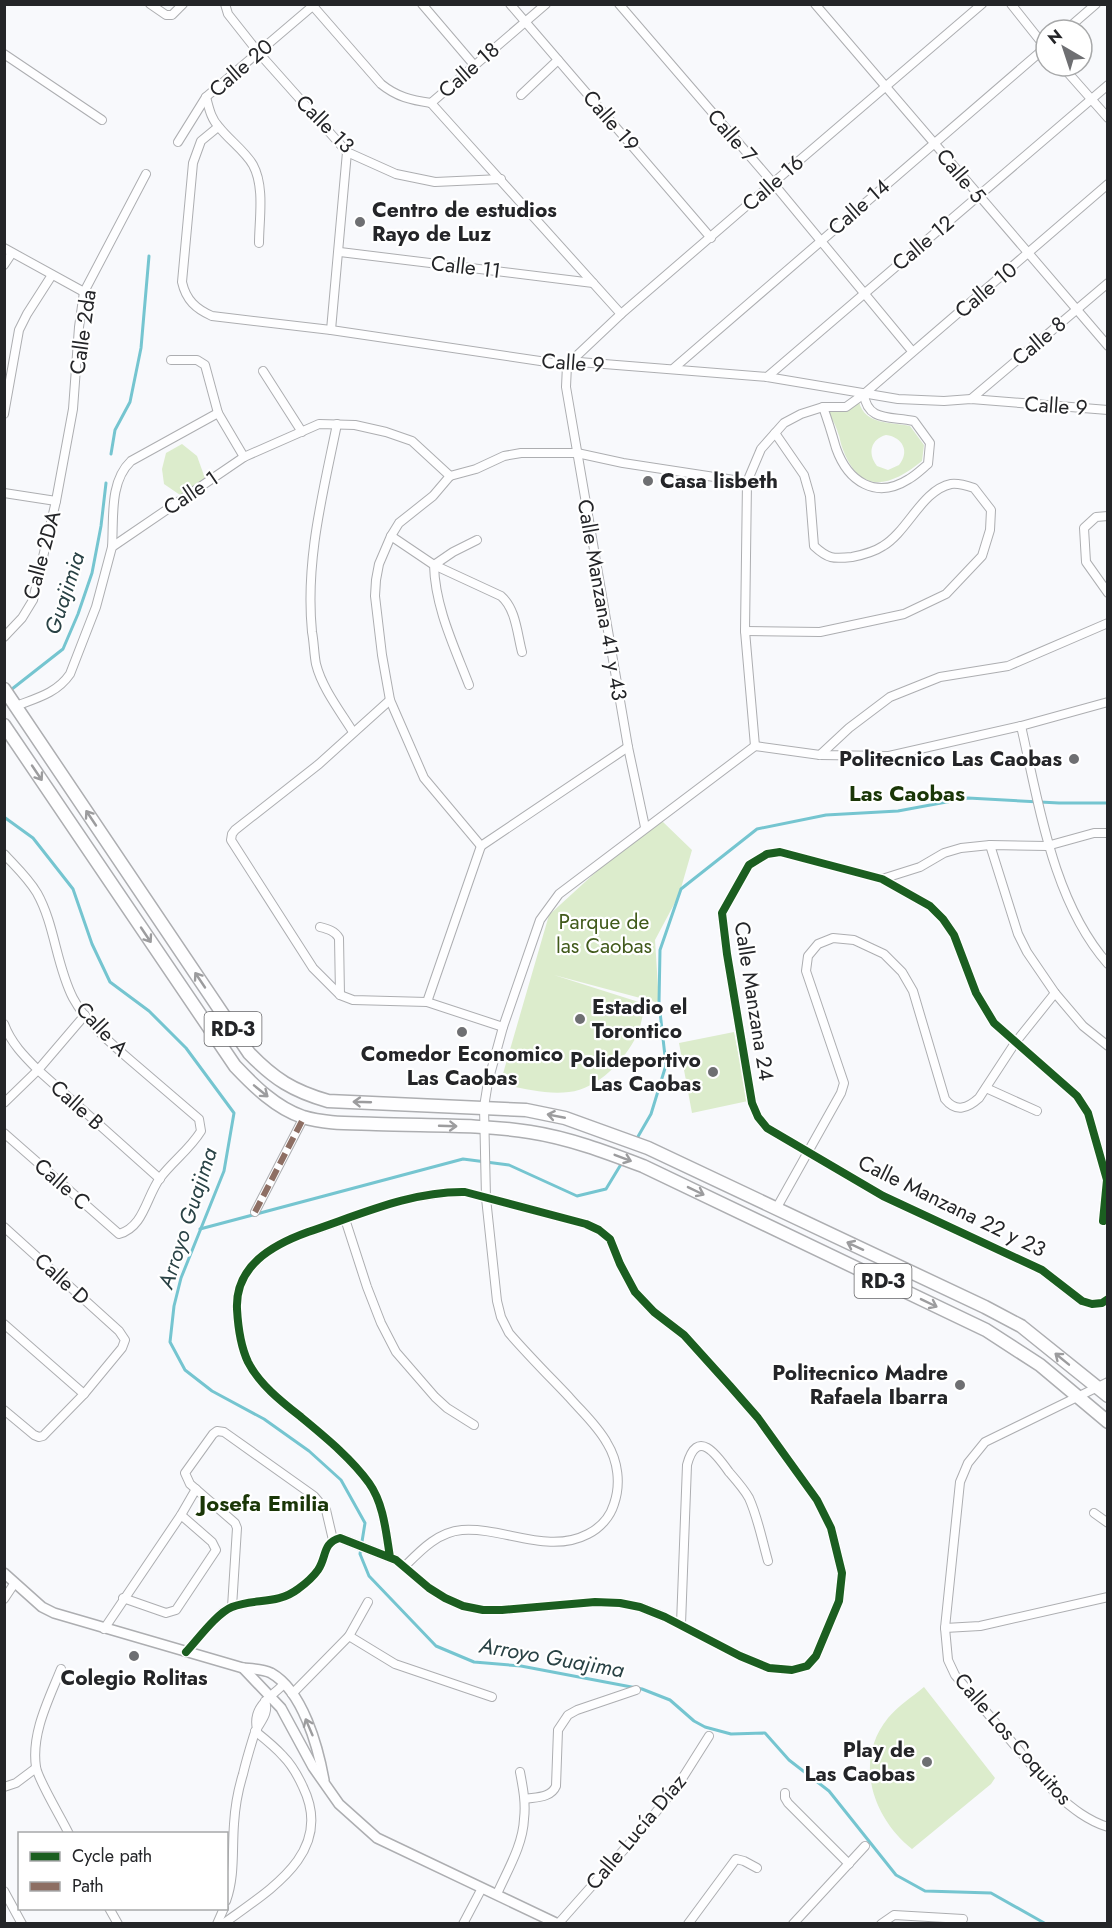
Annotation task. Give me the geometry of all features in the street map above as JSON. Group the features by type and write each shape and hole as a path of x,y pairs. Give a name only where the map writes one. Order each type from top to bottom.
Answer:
{"main road":[{"name":"RD-3","path":"4,689 249,1053 267,1071 288,1086 305,1095 328,1101 526,1110 565,1118 611,1134 648,1148 985,1307 1021,1326 1104,1389"},
{"name":"RD-3","path":"4,725 235,1066 266,1096 304,1117 339,1123 530,1132 603,1151 643,1166 986,1330 1040,1365 1107,1422"}],"street":[{"path":"150,4 166,15 172,15 183,4"},
{"name":"Calle 13","path":"225,4 228,14 258,52 347,152 396,174 435,182 501,179"},
{"path":"422,4 474,65"},
{"name":"Calle 19","path":"510,4 711,238"},
{"name":"Calle 18","path":"314,5 381,84 393,94 431,104 546,4"},
{"name":"Calle 7","path":"619,4 773,183 912,351"},
{"name":"Calle 5","path":"815,4 1107,346"},
{"name":"Calle 16","path":"567,365 621,314 982,4"},
{"path":"1011,4 1034,33"},
{"path":"1080,18 1096,4"},
{"name":"Calle 20","path":"178,142 206,98 314,5"},
{"path":"4,54 102,120"},
{"name":"Calle 14","path":"674,368 1034,58"},
{"path":"521,95 558,60"},
{"path":"1073,78 1107,118"},
{"name":"Calle 12","path":"767,377 1107,86"},
{"path":"206,98 211,115 218,127 253,164 257,174 260,184 258,243"},
{"path":"431,104 621,314"},
{"name":"Calle 9","path":"218,127 201,141 194,159 182,282 185,295 202,312 212,316 331,330 567,365 579,362 767,377 898,399 944,401 971,399 1107,410"},
{"path":"331,330 340,252 347,152"},
{"name":"Calle 2da","path":"56,501 74,409 79,327 84,292 146,174"},
{"name":"Calle 10","path":"747,482 760,449 784,423 801,414 823,407 846,407 864,394 1028,255 1107,184"},
{"path":"4,265 8,251 84,292"},
{"name":"Calle 11","path":"340,252 593,283"},
{"path":"4,414 19,330 52,275"},
{"name":"Calle 8","path":"971,399 1107,283"},
{"path":"171,360 196,360 205,365 218,413 244,457"},
{"name":"Calle Manzana 41 y 43","path":"567,365 566,387 577,453 628,747 645,827"},
{"path":"264,371 302,432"},
{"path":"823,407 836,448 844,464 855,478 870,488 892,487 909,479 928,464 930,443 914,421 874,415 865,405 864,394"},
{"path":"16,706 54,690 63,684 70,674 96,607 112,547 115,491 122,470 131,461 218,413"},
{"name":"Calle 1","path":"112,547 244,457 319,424 355,425 412,441 450,476"},
{"path":"336,424 320,497 311,569 310,608 316,663 322,680 353,732"},
{"path":"745,631 820,632 904,614 946,594 981,556 990,530 992,510 974,488 952,483 934,492 902,530 883,546 860,555 836,559 824,555 814,546 810,496 804,475 775,433"},
{"path":"480,846 424,778 390,700 375,596 379,564 390,536 399,523 433,496 450,476 476,469 504,456 521,453 577,453 747,482 745,631 755,746"},
{"path":"4,493 56,501"},
{"name":"Calle 2DA","path":"4,637 22,618 33,600 56,501"},
{"path":"1107,516 1096,516 1084,528 1086,562 1107,593"},
{"path":"390,536 434,566 501,596 512,612 522,652"},
{"path":"434,566 453,552 477,540"},
{"path":"434,566 435,587 440,608 469,685"},
{"path":"820,755 849,728 890,697 940,677 1008,666 1107,623"},
{"path":"390,700 319,764 235,830 231,840 313,968 340,995 353,1000 427,1002 503,1027"},
{"path":"405,1566 433,1541 448,1533 462,1530 553,1543 575,1541 596,1530 611,1513 619,1489 616,1467 609,1445 595,1425 515,1340 501,1317 497,1301 486,1198 484,1107 488,1082 503,1027 540,920 548,906 559,894 645,827 755,746 820,755 889,756 1021,726 1107,702"},
{"path":"1021,726 1047,846 1074,912 1095,950 1107,964"},
{"path":"427,1002 480,846 628,747"},
{"path":"882,879 920,867 944,853 961,848 990,845 1047,846 1094,833 1107,833"},
{"path":"990,845 1018,934 1027,952 1055,993 1083,1026 1107,1046"},
{"name":"Calle Manzana 24","path":"809,1152 767,1128 755,1110 727,954 722,913 749,865 767,854 780,852 882,879 930,906 943,918 954,935 976,993 994,1023 1077,1095 1088,1113 1107,1180 1103,1221"},
{"name":"Calle A","path":"4,854 26,877 37,894 45,911 73,998 85,1015 112,1044 199,1119 201,1131 196,1140 160,1179"},
{"path":"320,927 337,934 339,938 340,995"},
{"path":"776,1209 841,1093 844,1083 806,971 808,956 818,944 833,938 854,940 884,954 902,972 913,991 945,1099 951,1106 960,1109 972,1105 986,1088 1015,1043 1055,993"},
{"path":"4,1103 38,1070 85,1015"},
{"name":"Calle B","path":"4,1024 8,1035 19,1051 38,1070 160,1179"},
{"path":"986,1088 1037,1111"},
{"path":"255,1212 304,1117"},
{"name":"Calle C","path":"4,1133 119,1234 128,1232 136,1224 160,1179"},
{"name":"Calle Manzana 22 y 23","path":"809,1152 883,1196 1042,1270 1082,1301 1092,1304 1102,1303 1107,1299"},
{"path":"186,1652 222,1613 232,1607 282,1599 298,1589 320,1568 327,1546 333,1540 340,1538 390,1557 405,1566 429,1588 463,1606 483,1610 595,1602 621,1603 640,1607 681,1624 741,1656 770,1668 792,1670 807,1666 816,1656 839,1601 842,1573 831,1528 817,1500 758,1418 684,1335 654,1312 635,1292 610,1239 599,1230 586,1224 465,1192 445,1192 400,1201 285,1240 260,1256 242,1280 237,1298 238,1332 248,1362 261,1380 284,1403 326,1438 371,1485 383,1515 390,1557"},
{"path":"345,1219 367,1287 381,1323 396,1352 435,1397 447,1408 474,1425"},
{"name":"Calle D","path":"4,1227 119,1331 124,1340 122,1348 84,1394"},
{"path":"4,1324 84,1394 46,1434 39,1437 4,1410"},
{"name":"Calle Los Coquitos","path":"1104,1389 1080,1397 985,1442 968,1462 960,1482 945,1628 948,1660 955,1674 1056,1794 1072,1808 1097,1824 1107,1827"},
{"path":"232,1607 237,1527 186,1479 186,1469 217,1431 224,1432 314,1496 326,1510 333,1540"},
{"path":"681,1624 687,1465 689,1455 694,1449 701,1446 708,1447 748,1496 768,1561"},
{"path":"104,1629 181,1515 195,1489"},
{"path":"1094,1513 1107,1523"},
{"path":"123,1598 166,1613 176,1610 216,1550 212,1542 181,1515"},
{"path":"4,1573 42,1607 54,1613 243,1668 270,1673 292,1694 314,1741 324,1783"},
{"path":"4,1599 14,1584"},
{"path":"945,1628 980,1626 1107,1597"},
{"path":"292,1694 349,1636 368,1602"},
{"path":"349,1636 395,1664 492,1697"},
{"path":"243,1668 268,1699 281,1708 313,1767 348,1814 376,1838 558,1923"},
{"path":"61,1669 42,1717 36,1742 36,1768 68,1832"},
{"path":"228,1893 234,1867 234,1825 242,1776 256,1730 262,1723 268,1699 284,1684"},
{"path":"525,1798 549,1795 554,1792 558,1730 568,1716 577,1710 636,1690"},
{"path":"223,1923 260,1897 291,1869 304,1852 312,1832 309,1799 298,1776 284,1757 256,1730"},
{"name":"Calle Lucía Díaz","path":"558,1923 681,1782 709,1736"},
{"path":"4,1787 16,1783 36,1768"},
{"path":"497,1894 518,1846 524,1821 525,1798 520,1772"},
{"path":"785,1793 784,1798 788,1803 849,1864"},
{"path":"793,1923 865,1846"},
{"path":"688,1923 736,1859 757,1868"},
{"path":"463,1923 482,1888"},
{"path":"4,1891 22,1923"},
{"path":"110,1910 118,1923"},
{"path":"881,1923 894,1915 963,1919"}],"green space":[{"path":"859,402 862,409 873,419 910,426 924,445 922,461 898,477 887,481 866,480 849,462 828,411 847,410","holes":["886,435 892,436 903,446 904,455 899,465 888,470 877,466 871,452 877,440"]},
{"path":"182,444 197,456 206,481 183,497 164,484 162,469 166,453"},
{"name":"Parque de las Caobas","path":"663,822 692,850 679,895 655,940 659,1003 554,975 645,1004 637,1035 632,1045 609,1072 580,1090 552,1093 500,1084 549,915 645,827"},
{"name":"Polideportivo Las Caobas","path":"734,1032 748,1101 692,1113 679,1043"},
{"name":"Play de Las Caobas","path":"924,1687 995,1778 991,1784 912,1849 887,1822 872,1788 870,1770 877,1735 888,1718"}],"waterway":[{"name":"Guajimia","path":"111,454 115,430 130,402 141,348 149,256"},
{"name":"Guajimia","path":"12,689 63,649 92,573 106,483"},
{"path":"636,1140 651,1114 666,1065 659,1003 660,950 681,889 757,829 826,815 898,811 968,798 1108,803"},
{"name":"Arroyo Guajima","path":"4,817 33,838 73,889 92,944 110,982 149,1011 186,1048 234,1113 224,1171 181,1278 174,1306 170,1342 185,1370 212,1391 264,1419 309,1451 341,1480 365,1523 360,1554 369,1576 436,1646 474,1662 521,1666 642,1689 670,1700 694,1721 705,1727 731,1734 765,1733 789,1760 829,1791 896,1875 925,1891 991,1893 1046,1924"},
{"path":"200,1229 463,1159 509,1165 577,1196 606,1189 623,1161"}],"marked path":[{"path":"255,1212 304,1117"}],"cycle path":[{"path":"1103,1221 1107,1180 1088,1113 1077,1096 994,1023 976,993 954,935 943,919 930,906 882,879 780,852 767,854 749,865 722,913 752,1103 758,1117 767,1128 883,1196 1042,1270 1082,1301 1092,1304 1102,1303 1108,1299"},
{"path":"186,1652 226,1610 241,1604 282,1597 301,1587 318,1570 330,1543 340,1538 396,1560 429,1588 463,1606 483,1610 502,1610 595,1602 620,1603 640,1607 665,1617 740,1656 769,1668 792,1670 807,1666 816,1656 839,1601 842,1573 831,1528 817,1500 758,1418 684,1335 654,1312 635,1292 610,1239 599,1230 586,1224 465,1192 425,1195 405,1200 281,1243 258,1259 249,1269 238,1294 240,1336 248,1362 258,1378 346,1456 369,1483 381,1509 390,1557"}],"place":[{"name":"Centro de estudios Rayo de Luz","path":"360,222"},
{"name":"Casa lisbeth","path":"648,481"},
{"name":"Politecnico Las Caobas","path":"1074,759"},
{"name":"Estadio el Torontico","path":"580,1019"},
{"name":"Comedor Economico Las Caobas","path":"462,1032"},
{"name":"Polideportivo Las Caobas","path":"713,1072"},
{"name":"Politecnico Madre Rafaela Ibarra","path":"960,1385"},
{"name":"Colegio Rolitas","path":"134,1656"},
{"name":"Play de Las Caobas","path":"927,1762"}],"district":[{"name":"Las Caobas","path":"907,793"},
{"name":"Josefa Emilia","path":"264,1503"}]}
